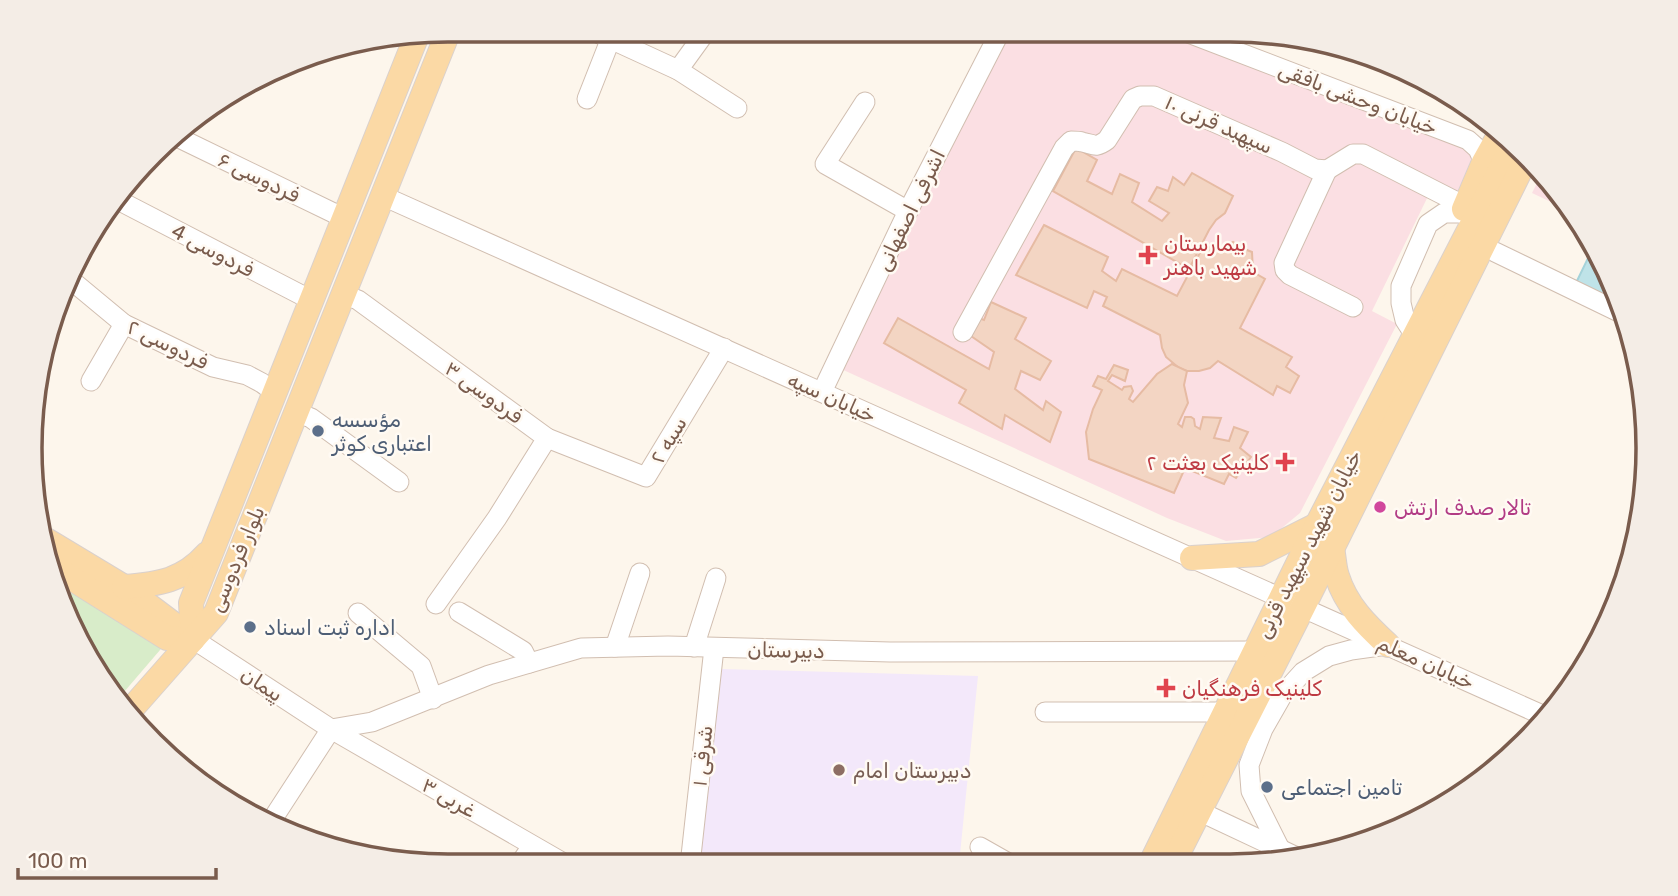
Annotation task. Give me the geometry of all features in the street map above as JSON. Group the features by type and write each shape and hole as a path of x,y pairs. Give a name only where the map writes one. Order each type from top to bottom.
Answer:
{"main road":[{"name":"بلوار فردوسی","path":"193,639 216,613 444,42"},
{"name":"بلوار فردوسی","path":"193,639 191,603 413,44"},
{"path":"1476,227 1484,162 1496,141"},
{"path":"1476,227 1509,153"},
{"path":"1476,227 1521,166"},
{"path":"1476,227 1531,176"},
{"path":"357,184 383,196"},
{"name":"خیابان شهید سپهبد قرنی","path":"1175,854 1225,712 1254,651 1332,548 1463,286 1476,227"},
{"name":"خیابان شهید سپهبد قرنی","path":"1157,854 1190,807 1292,602 1317,525 1435,294 1448,246 1476,227"},
{"path":"1192,558 1259,554 1317,525"},
{"path":"54,545 124,587 193,639"},
{"path":"124,587 154,584 182,576 212,548"},
{"path":"1332,548 1337,576 1346,598 1362,622 1388,645"},
{"path":"62,572 167,638 193,639"},
{"path":"134,705 193,639"}],"street":[{"path":"587,99 609,42"},
{"path":"619,42 678,70 737,108"},
{"path":"678,70 698,42"},
{"name":"اشرفی اصفهانی","path":"822,392 908,211 995,42"},
{"name":"خیابان وحشی بافقی","path":"1212,42 1468,140 1478,149 1484,162"},
{"name":"سپهبد قرنی ۱۰","path":"963,332 1064,148 1071,141 1082,141 1091,146 1107,140 1133,99 1154,96 1315,169 1327,170"},
{"path":"865,102 825,164 908,211"},
{"name":"فردوسی ۶","path":"184,140 344,218"},
{"path":"1353,307 1290,275 1285,270 1284,263 1327,170 1353,154 1363,154 1476,227 1610,307"},
{"name":"خیابان سپه","path":"383,196 1292,602"},
{"name":"فردوسی 4","path":"124,203 311,300"},
{"path":"1415,334 1405,320 1401,286 1428,224 1444,213 1476,227"},
{"name":"فردوسی ۲","path":"77,285 124,324 213,367 247,374 274,392"},
{"name":"فردوسی ۳","path":"343,294 358,300 547,438"},
{"path":"91,381 124,324"},
{"name":"سپه ۲","path":"547,438 646,477 724,348"},
{"path":"296,412 311,418 399,482"},
{"path":"436,604 497,518 547,438"},
{"path":"615,647 640,573"},
{"name":"شرقی ۱","path":"691,854 704,647 716,578"},
{"name":"خیابان معلم","path":"1292,602 1538,713"},
{"path":"459,611 523,651 529,663"},
{"path":"358,613 421,666 433,699"},
{"name":"پیمان","path":"193,639 331,729"},
{"path":"1280,849 1251,791 1249,765 1263,729 1283,694 1303,672 1329,656 1388,645"},
{"name":"دبیرستان","path":"331,729 372,722 489,675 581,648 704,647 890,652 1254,651"},
{"path":"1045,712 1225,712"},
{"path":"275,815 331,729"},
{"name":"۳ غربی","path":"331,729 547,854"},
{"path":"1190,807 1284,851"},
{"path":"527,854 533,846"},
{"path":"980,847 992,854"}],"shaded area":[{"name":"بیمارستان شهید باهنر","path":"1006,42 1190,42 1464,145 1479,162 1461,199 1433,186 1372,311 1397,324 1300,513 1271,537 1226,541 1167,518 839,368"},
{"path":"1537,183 1554,203 1532,193"},
{"name":"دبیرستان امام","path":"722,669 978,676 960,854 697,854"}],"green space":[{"path":"67,587 166,643 124,692 96,651"}],"water":[{"path":"1588,257 1608,301 1574,287"}],"building":[{"path":"1076,148 1097,160 1087,181 1112,194 1120,174 1139,183 1132,202 1162,221 1169,213 1149,201 1157,187 1168,191 1173,177 1184,185 1192,173 1233,196 1225,213 1209,230 1189,269 1053,191"},
{"path":"1044,225 1108,257 1102,271 1116,281 1122,269 1177,296 1204,245 1219,250 1233,242 1252,252 1253,272 1265,279 1240,328 1292,357 1286,367 1299,376 1290,393 1277,386 1273,395 1218,361 1210,368 1199,371 1179,368 1166,357 1160,335 1103,306 1107,297 1094,291 1087,308 1016,275"},
{"path":"991,302 1026,318 1015,339 1051,361 1040,380 1021,371 1015,389 1043,410 1046,401 1061,412 1050,442 1005,415 1002,429 959,403 966,390 884,343 898,318 989,369 994,352 968,334 976,317 984,320"},
{"path":"1172,364 1187,371 1184,385 1188,403 1178,424 1182,427 1185,417 1191,417 1195,426 1200,429 1203,417 1221,418 1214,438 1229,441 1234,427 1248,432 1240,448 1251,457 1236,478 1229,474 1224,484 1185,468 1174,493 1089,459 1086,432 1102,390 1093,386 1098,376 1106,379 1114,365 1128,370 1125,381 1112,375 1108,381 1122,390 1131,386 1133,391 1129,399 1133,402 1157,374"}],"place":[{"name":"بیمارستان شهید باهنر","path":"1148,255"},
{"name":"مؤسسه اعتباری کوثر","path":"318,431"},
{"name":"کلینیک بعثت ۲","path":"1285,462"},
{"name":"تالار صدف ارتش","path":"1380,507"},
{"name":"اداره ثبت اسناد","path":"250,627"},
{"name":"کلینیک فرهنگیان","path":"1166,688"},
{"name":"دبیرستان امام","path":"839,770"},
{"name":"تامین اجتماعی","path":"1267,787"}]}
